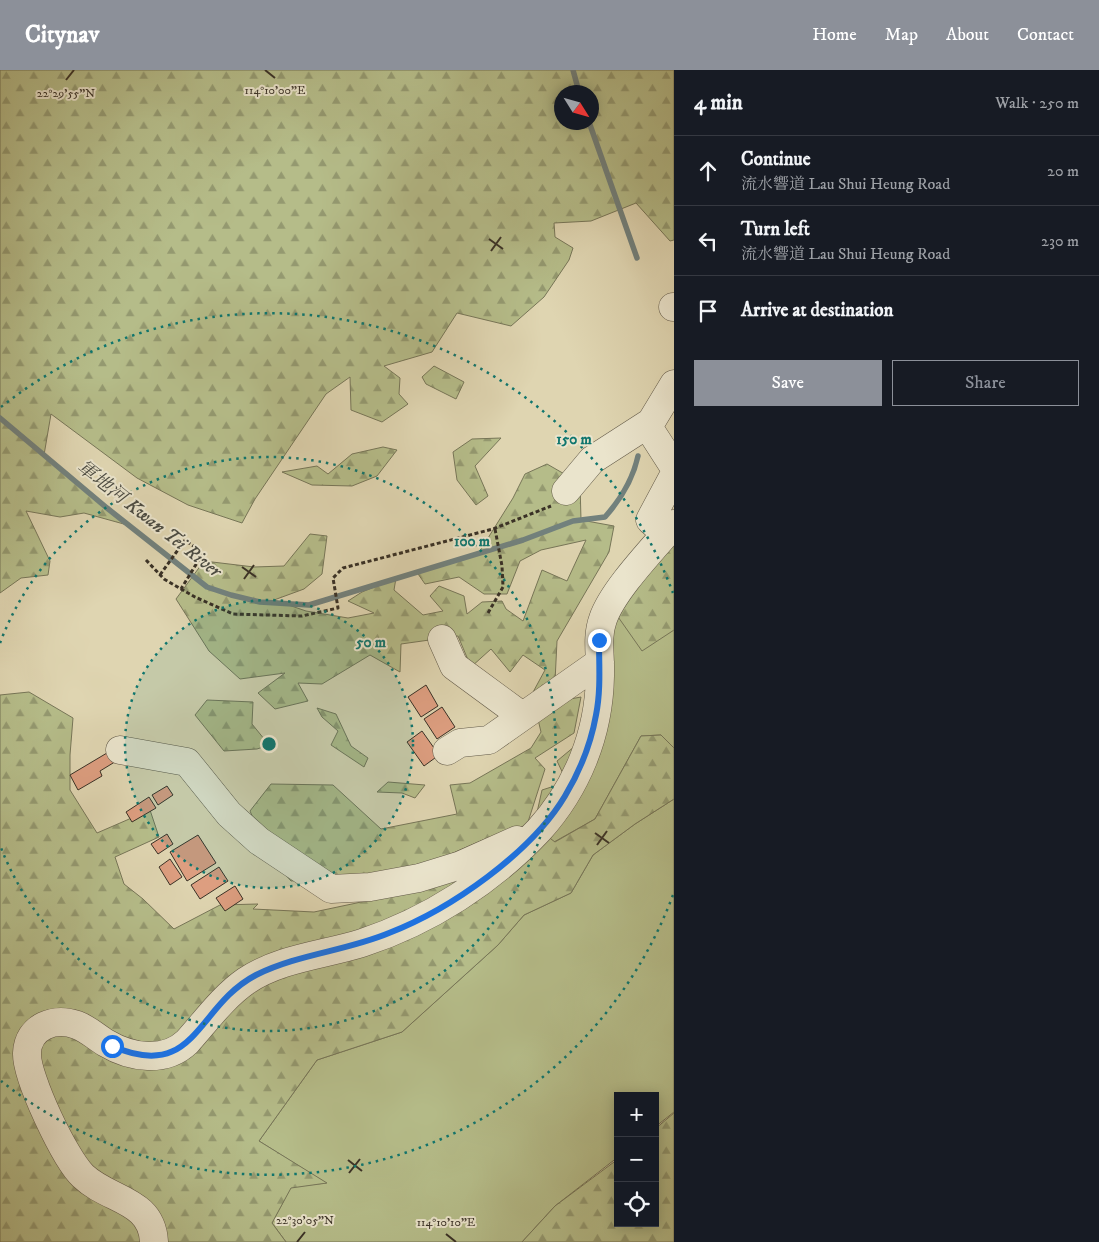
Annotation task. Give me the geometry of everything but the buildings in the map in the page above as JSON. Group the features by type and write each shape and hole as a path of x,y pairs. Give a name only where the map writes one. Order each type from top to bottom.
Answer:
{"street":[{"path":"560,497 592,460 647,425 663,404 674,384"},
{"path":"647,425 674,467"},
{"path":"154,1242 148,1218 142,1212 92,1184 77,1170 66,1154 41,1099 28,1064 27,1047 29,1040 38,1029 51,1022 67,1022 83,1027 105,1043 128,1052 154,1056 170,1054 187,1042 229,995 246,981 284,964 362,943 410,924 455,899 500,867 538,830 565,796 588,748 598,702 600,632 606,610 623,586 670,529 650,520 674,475"},
{"path":"442,639 454,666 522,716"},
{"path":"447,751 460,743 490,740 600,662"},
{"path":"120,750 187,762 229,814 259,841 331,890 370,887 419,878 479,857 538,830"}],"path":[{"path":"146,560 160,575 181,589 232,614 302,616 338,608 333,578 343,568 495,529 546,509 560,497"},
{"path":"488,613 503,587 502,566 495,529"},
{"path":"160,575 185,540 203,553 181,589"}],"green space":[{"path":"0,70 674,70 674,240 670,241 636,203 591,221 554,223 555,237 573,248 569,260 544,297 511,326 457,313 432,352 384,366 400,378 399,394 408,404 382,422 351,410 350,377 326,394 255,499 242,523 188,505 137,478 51,414 44,455 131,526 84,513 60,517 26,511 50,561 48,575 21,578 0,593"},
{"path":"434,366 464,382 456,399 426,384 422,377"},
{"path":"501,438 475,466 488,496 476,505 457,480 453,452 472,439"},
{"path":"383,447 397,450 377,476 352,486 312,485 282,472 317,466 328,474 352,454"},
{"path":"547,464 580,483 581,520 614,526 609,552 557,641 554,702 581,697 574,733 535,758 545,769 527,825 400,872 291,881 270,857 250,811 271,784 333,785 381,829 457,814 450,785 470,783 531,748 541,732 532,694 545,670 523,655 510,672 491,649 471,667 458,636 401,644 400,672 370,655 322,684 298,683 308,701 275,709 258,693 285,673 240,679 209,651 176,599 204,561 254,567 284,566 310,534 327,536 322,574 304,589 274,600 306,611 348,618 374,613 348,601 362,592 396,578 394,590 423,615 443,611 430,596 439,586 464,596 467,614 482,602 502,601 506,609 523,621 542,570 567,581 586,540 541,550 520,561 507,594 484,594 459,577 425,584 416,571 478,554 513,498 525,474"},
{"path":"674,532 674,630 642,651 609,604"},
{"path":"609,604 674,628 674,748 661,735 641,736 595,819 554,842 534,826 542,790 567,782 557,761 587,736"},
{"path":"29,692 73,718 70,790 97,833 150,810 159,837 115,857 124,884 143,899 174,929 220,905 258,904 253,909 314,912 418,890 534,826 555,842 595,819 641,736 661,735 674,748 674,799 635,824 593,855 571,893 524,915 498,945 402,1032 317,1060 259,1141 327,1183 291,1188 272,1223 286,1242 0,1242 0,695"},
{"path":"207,700 253,702 252,724 269,745 257,749 224,751 195,715"},
{"path":"317,708 336,714 351,746 368,758 364,767 331,745 338,731 322,717"},
{"path":"388,782 425,785 415,798 402,793 377,792"},
{"path":"674,799 674,1112 659,1124 659,1092 614,1092 614,1160 555,1206 522,1242 286,1242 272,1223 291,1187 326,1183 259,1141 317,1060 402,1032 498,945 524,915 571,893 593,855 635,824"},
{"path":"674,1113 674,1242 522,1242 555,1206 614,1162 614,1227 659,1227 659,1126"}],"waterway":[{"path":"573,70 577,85"},
{"path":"592,130 637,258"},
{"name":"軍地河 Kwan Tei River","path":"0,418 107,508 207,587 260,602 309,605 523,540 573,521 605,517 625,489 633,473 638,456"}],"route":[{"path":"112,1046 138,1055 162,1056 170,1054 182,1047 219,1005 246,981 284,964 389,934 432,913 500,867 555,811 581,765 593,732 598,702 600,676 599,640"}]}
